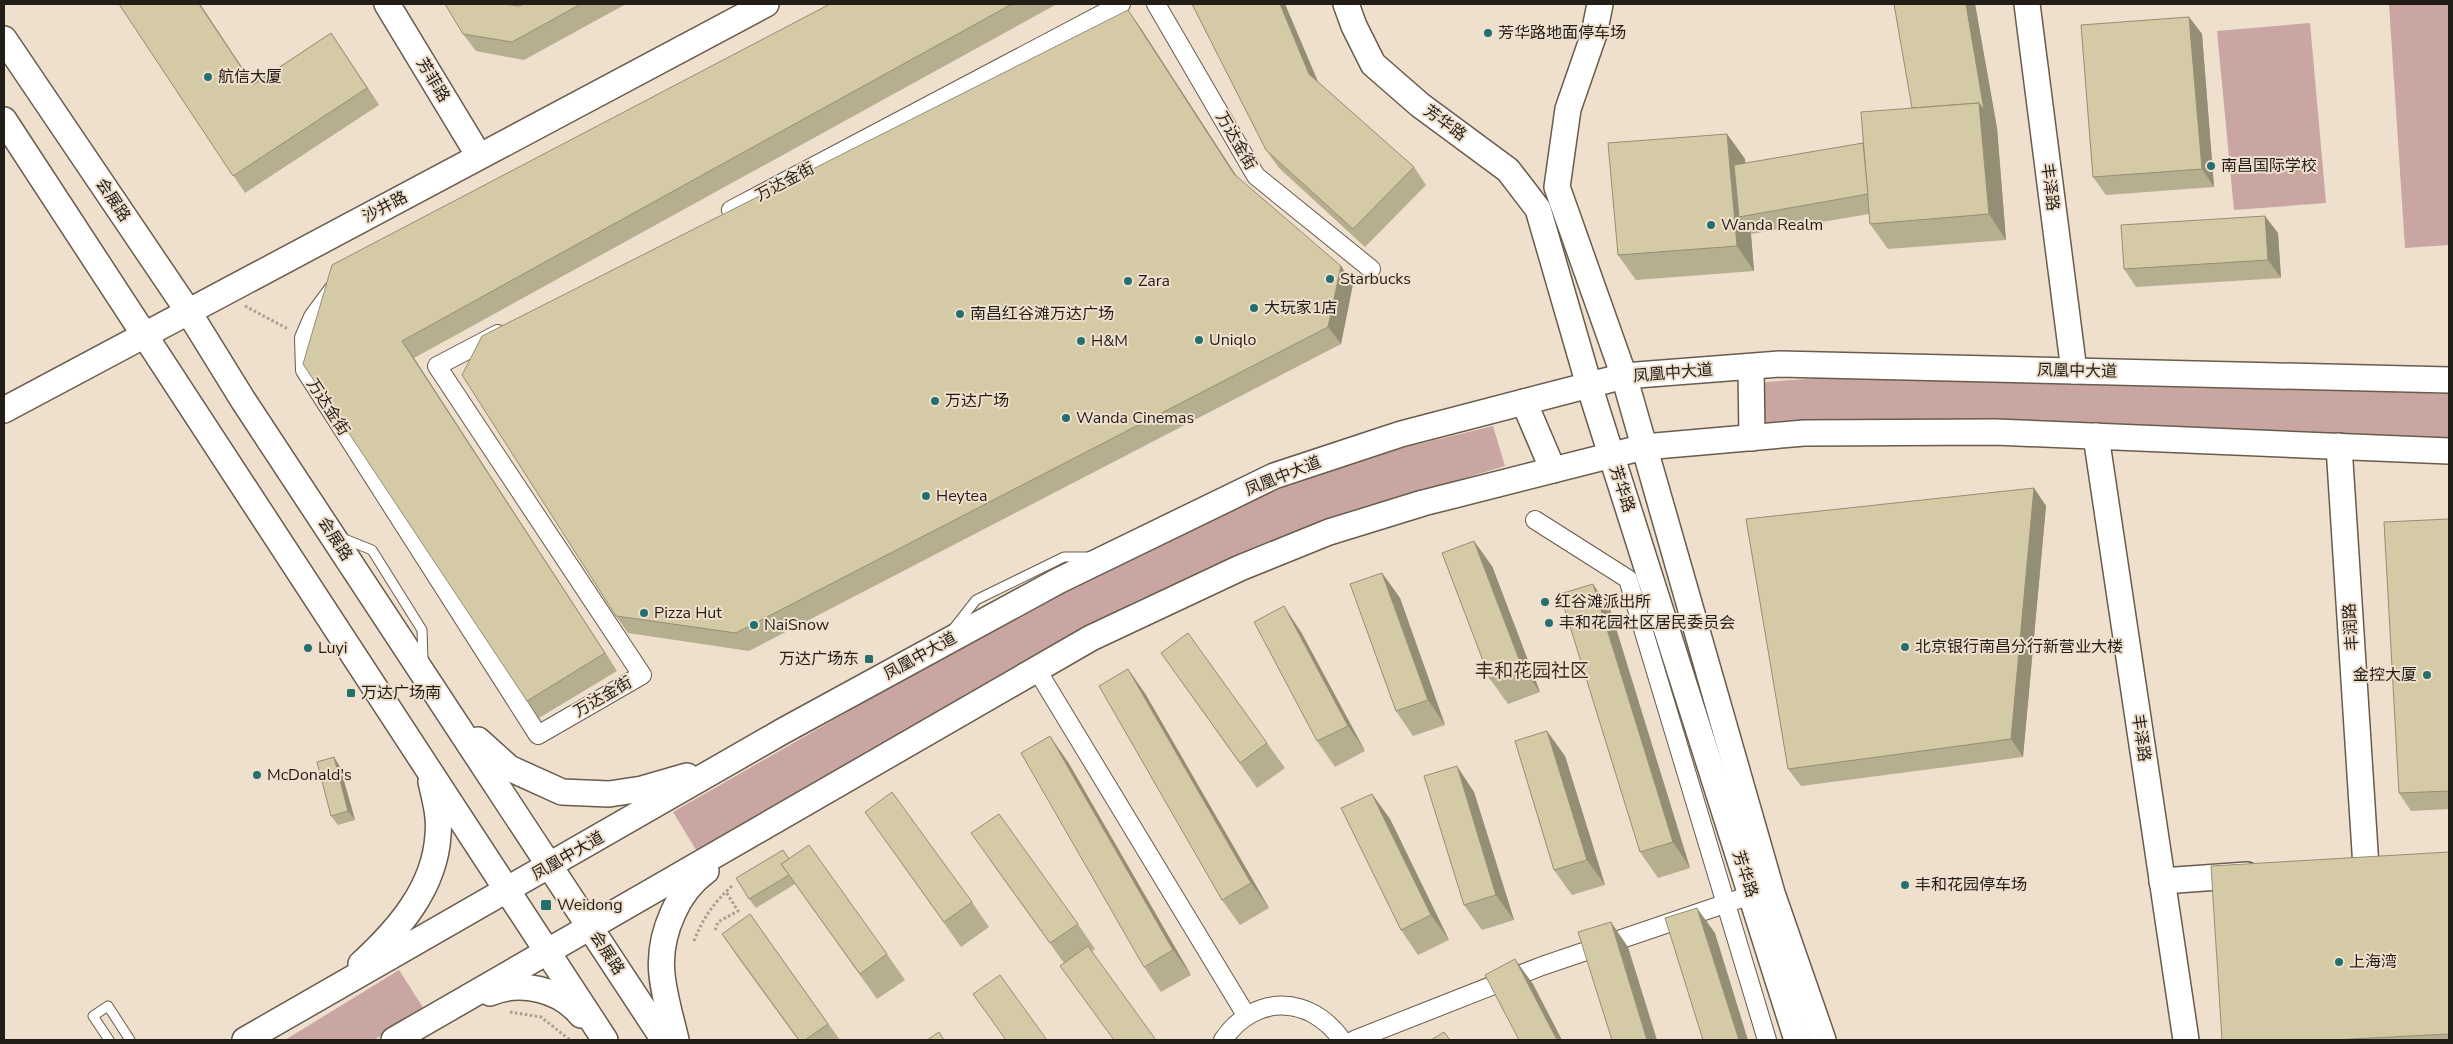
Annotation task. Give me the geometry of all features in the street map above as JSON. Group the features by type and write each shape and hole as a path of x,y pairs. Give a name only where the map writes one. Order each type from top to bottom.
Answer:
{"main road":[{"name":"芳菲路","path":"386,4 480,156"},
{"name":"沙井路","path":"4,410 766,4"},
{"name":"芳华路","path":"1346,4 1354,26 1373,64 1420,105 1508,170 1538,209 1589,385 1797,1040"},
{"name":"芳华路","path":"1600,4 1594,34 1568,108 1557,186 1624,376 1772,893 1823,1040"},
{"name":"丰泽路","path":"2027,4 2074,371"},
{"name":"会展路","path":"4,39 188,311 331,534 664,1040"},
{"path":"4,120 508,891 603,1040"},
{"name":"凤凰中大道","path":"245,1040 508,891 725,764 943,644 1107,557 1274,476 1401,434 1624,376 1751,366 1790,364 2449,380"},
{"path":"1751,366 1752,438"},
{"path":"1524,402 1553,470"},
{"path":"394,1040 548,953 1091,638 1240,568 1329,532 1423,503 1644,447 1804,433 1994,432 2449,451"},
{"name":"丰泽路","path":"2096,436 2186,1040"},
{"name":"丰润路","path":"2339,446 2366,867"},
{"path":"446,708 508,768 562,792 609,794 642,789 725,764"},
{"path":"336,988 396,928 418,898 433,862 438,836 438,814 428,770"},
{"path":"676,1040 662,983 660,962 664,934 679,899 698,877 806,804"},
{"path":"2162,881 2269,874"},
{"path":"441,1014 495,991 518,988 540,989 560,998 577,1010 603,1040"}],"street":[{"name":"万达金街","path":"718,218 1120,4"},
{"name":"万达金街","path":"1156,4 1256,176 1371,269"},
{"name":"万达金街","path":"345,275 314,317 304,338 304,370 538,735 642,675 437,366 516,325"},
{"path":"1535,520 1628,579 1727,903 1766,1040"},
{"path":"1037,670 1246,1015"},
{"path":"1354,1040 1542,966 1751,895"},
{"path":"1223,1040 1232,1027 1246,1015 1267,1007 1290,1006 1312,1012 1331,1025 1342,1040"}],"lane":[{"path":"109,1040 93,1016 108,1006 130,1040"}],"path":[{"path":"241,304 304,338"},
{"path":"694,941 702,920 733,885"},
{"path":"715,930 718,922 738,911 726,892"},
{"path":"506,1011 541,1017 570,1040"}],"shaded area":[{"path":"2389,4 2449,4 2449,245 2405,248"},
{"path":"2310,23 2326,203 2234,210 2217,31"},
{"path":"1874,374 2449,394 2449,438 1934,421 1776,428 1764,420 1762,388 1766,382"},
{"path":"1493,426 1505,466 1319,522 1134,602 698,853 673,812 943,657 1140,551 1284,487 1398,449"},
{"path":"399,970 424,1009 374,1040 285,1040"}],"building":[{"name":"航信大厦","path":"119,4 199,4 253,85 331,33 367,88 233,176"},
{"path":"445,4 505,4 519,6 524,4 581,4 512,42 463,34"},
{"path":"830,4 1012,4 402,341 605,653 527,701 303,364 332,265"},
{"path":"1192,4 1280,4 1309,74 1414,167 1353,229 1266,150"},
{"path":"1894,4 1966,4 1984,110 1979,103 1912,108"},
{"name":"南昌红谷滩万达广场","path":"1128,10 1234,174 1341,266 1328,327 736,633 616,616 462,375 482,336"},
{"path":"2189,17 2202,169 2093,177 2081,25"},
{"path":"1979,103 1989,214 1870,224 1861,112"},
{"path":"1727,134 1737,246 1618,255 1608,143"},
{"path":"1863,143 1868,194 1739,217 1734,165"},
{"path":"2265,216 2268,260 2124,269 2121,225"},
{"name":"北京银行南昌分行新营业大楼","path":"2034,488 2011,739 1788,769 1746,519"},
{"name":"金控大厦","path":"2449,519 2449,791 2399,793 2384,522"},
{"path":"1474,541 1522,667 1490,679 1442,553"},
{"path":"1382,573 1428,700 1396,711 1350,584"},
{"path":"1593,584 1673,842 1640,852 1560,594"},
{"path":"1284,606 1348,726 1317,741 1254,622"},
{"path":"1188,633 1267,743 1240,763 1161,653"},
{"path":"1128,669 1251,883 1222,900 1099,686"},
{"path":"1547,731 1587,860 1554,870 1515,741"},
{"path":"1050,736 1173,950 1144,967 1021,753"},
{"path":"334,757 348,811 331,816 317,762"},
{"path":"1457,766 1496,895 1464,905 1424,776"},
{"path":"892,792 972,902 944,922 865,812"},
{"path":"1372,794 1431,915 1401,930 1341,808"},
{"path":"999,814 1078,924 1050,943 971,833"},
{"path":"809,845 887,954 860,974 781,864"},
{"path":"783,850 789,859 781,864 789,875 749,899 736,878"},
{"name":"上海湾","path":"2449,852 2449,1034 2333,1040 2222,1040 2211,866"},
{"path":"1697,908 1739,1040 1703,1040 1665,918"},
{"path":"750,914 828,1024 805,1040 799,1040 722,934"},
{"path":"1611,922 1647,1040 1612,1040 1578,932"},
{"path":"1088,946 1156,1040 1114,1040 1060,966"},
{"path":"1515,959 1557,1040 1519,1040 1485,975"},
{"path":"1000,975 1047,1040 1006,1040 973,994"},
{"path":"939,1032 944,1040 927,1040"},
{"path":"1444,1032 1450,1040 1431,1040"}],"place":[{"name":"芳华路地面停车场","path":"1488,33"},
{"name":"航信大厦","path":"208,77"},
{"name":"南昌国际学校","path":"2211,166"},
{"name":"Wanda Realm","path":"1711,225"},
{"name":"Starbucks","path":"1330,279"},
{"name":"Zara","path":"1128,281"},
{"name":"大玩家1店","path":"1254,308"},
{"name":"南昌红谷滩万达广场","path":"960,314"},
{"name":"Uniqlo","path":"1199,340"},
{"name":"H&M","path":"1081,341"},
{"name":"万达广场","path":"935,401"},
{"name":"Wanda Cinemas","path":"1066,418"},
{"name":"Heytea","path":"926,496"},
{"name":"红谷滩派出所","path":"1545,602"},
{"name":"Pizza Hut","path":"644,613"},
{"name":"丰和花园社区居民委员会","path":"1549,623"},
{"name":"NaiSnow","path":"754,625"},
{"name":"北京银行南昌分行新营业大楼","path":"1905,647"},
{"name":"Luyi","path":"308,648"},
{"name":"万达广场东","path":"869,659"},
{"name":"金控大厦","path":"2427,675"},
{"name":"万达广场南","path":"351,693"},
{"name":"McDonald's","path":"257,775"},
{"name":"丰和花园停车场","path":"1905,885"},
{"name":"Weidong","path":"546,905"},
{"name":"上海湾","path":"2339,962"}],"district":[{"name":"丰和花园社区","path":"1532,671"}]}
